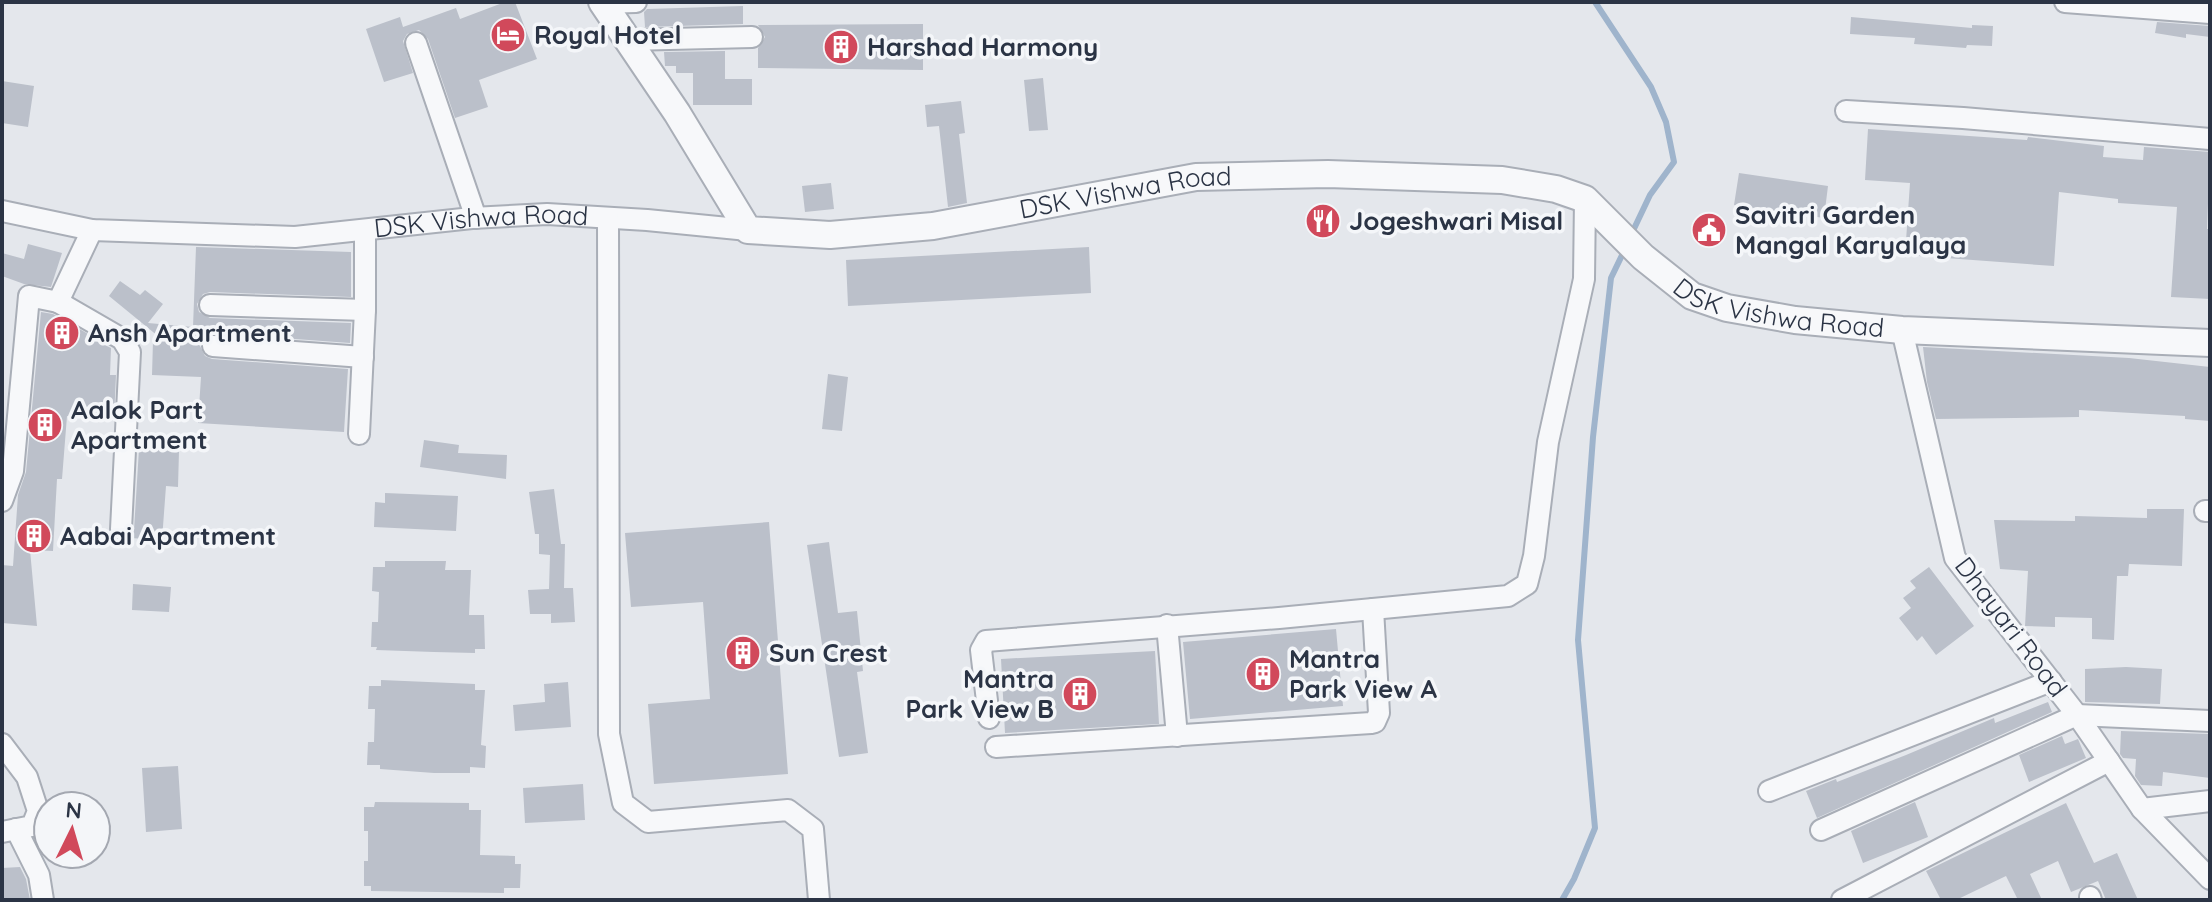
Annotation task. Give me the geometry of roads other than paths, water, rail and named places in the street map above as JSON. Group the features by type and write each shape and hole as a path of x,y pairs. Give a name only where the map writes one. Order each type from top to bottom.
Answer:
{"street":[{"path":"602,3 636,2"},
{"path":"2065,2 2210,13"},
{"path":"602,3 677,113 748,230"},
{"path":"628,40 752,37"},
{"path":"416,43 476,218"},
{"path":"1846,111 2210,139"},
{"name":"DSK Vishwa Road","path":"2,211 92,230 295,237 476,218 547,214 830,235 933,226 1196,177 1255,174 1502,180 1556,189 1594,207 1643,257 1692,296 1727,308 1795,320 1902,330 2210,343"},
{"path":"989,718 981,650 986,641 1508,596 1527,584 1548,442 1584,279 1594,207"},
{"path":"608,218 609,734 623,803 648,822 788,810 813,829 819,900"},
{"path":"58,302 92,230"},
{"path":"359,434 365,230"},
{"path":"2,501 13,471 29,296 58,302 122,339 130,352 121,529"},
{"path":"210,305 365,310"},
{"name":"Dhayari Road","path":"1902,330 1955,558 2077,715 2142,809 2210,879"},
{"path":"213,346 363,357"},
{"path":"996,747 1375,722 1379,713 1373,609"},
{"path":"1167,625 1177,736"},
{"path":"1769,791 2051,681"},
{"path":"1821,830 2077,715 2210,721"},
{"path":"2,744 27,777 38,811 32,826 9,831 39,875 43,900"},
{"path":"1842,900 2109,761"},
{"path":"2142,809 2210,801"}],"waterway":[{"path":"1595,2 1651,87 1666,122 1674,162 1650,195 1631,235"},
{"path":"1562,900 1595,828 1578,640 1593,437 1611,278 1625,249"}],"place":[{"name":"Royal Hotel","path":"508,35"},
{"name":"Harshad Harmony","path":"841,47"},
{"name":"Jogeshwari Misal","path":"1323,221"},
{"name":"Savitri Garden Mangal Karyalaya","path":"1709,230"},
{"name":"Ansh Apartment","path":"62,333"},
{"name":"Aalok Part Apartment","path":"45,425"},
{"name":"Aabai Apartment","path":"34,536"},
{"name":"Sun Crest","path":"743,653"},
{"name":"Mantra Park View A","path":"1263,674"},
{"name":"Mantra Park View B","path":"1080,694"}]}
